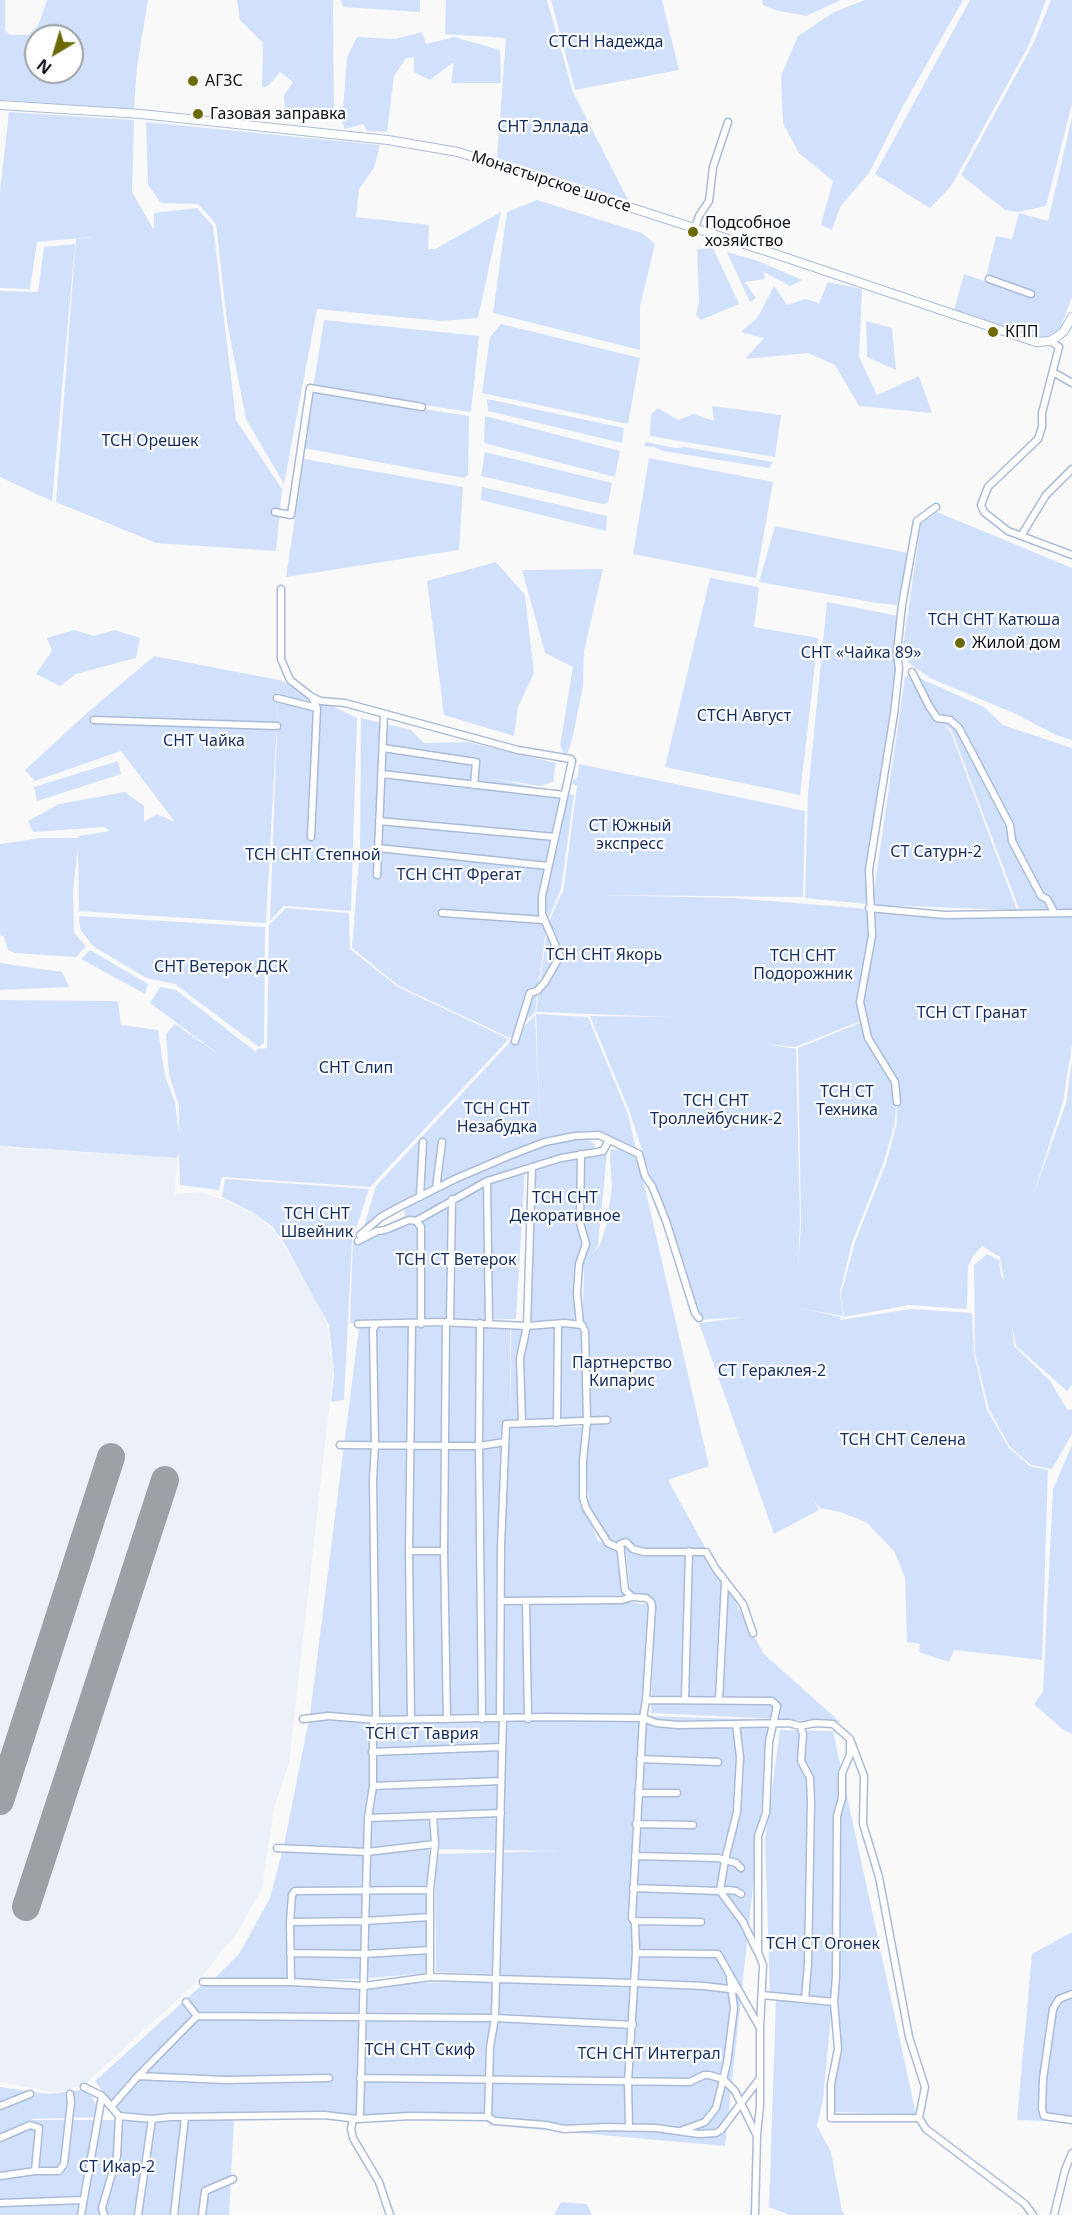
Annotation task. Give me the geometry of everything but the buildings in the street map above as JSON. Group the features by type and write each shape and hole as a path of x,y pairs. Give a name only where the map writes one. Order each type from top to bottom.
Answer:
{"main road":[{"name":"Монастырское шоссе","path":"0,105 141,114 388,140 458,152 695,228 1036,342 1050,341"},
{"path":"1050,341 1064,331 1072,317"}],"street":[{"path":"695,228 699,216 709,201 713,167 728,122"},
{"path":"988,279 1031,294"},
{"path":"1050,341 1059,347 1038,438 988,487 981,505 984,512 997,524 1021,536 1072,555"},
{"path":"1053,372 1072,383"},
{"path":"275,512 291,514 310,388 422,407"},
{"path":"1021,536 1046,495 1072,469"},
{"path":"897,1102 895,1082 868,1038 860,1002 872,936 869,870 899,669 897,652 902,605 917,521 936,507"},
{"path":"281,589 281,659 290,680 312,697 321,701 345,703 518,750 571,760 542,896 542,914 560,956 545,982 537,991 530,993 515,1041"},
{"path":"912,672 937,718 950,720 959,728 1010,825 1012,842 1041,896 1047,899 1054,912"},
{"path":"311,837 316,708 312,697"},
{"path":"277,698 316,708"},
{"path":"376,875 384,714"},
{"path":"94,720 277,726"},
{"path":"383,748 476,762 474,785"},
{"path":"382,774 564,795"},
{"path":"379,821 555,837"},
{"path":"378,848 548,866"},
{"path":"869,908 945,915 1072,913"},
{"path":"442,913 544,920"},
{"path":"609,1140 603,1151 581,1154 487,1181 416,1221 409,1220 359,1238 381,1217 436,1188 545,1142 587,1134 599,1136 609,1140 639,1154 645,1176 652,1186 666,1221 695,1313 699,1318"},
{"path":"420,1197 423,1142"},
{"path":"436,1188 442,1142"},
{"path":"581,1154 580,1223 586,1244 579,1264 577,1294 580,1324 585,1331 587,1422 582,1461 583,1498 586,1508 608,1543 622,1549"},
{"path":"522,1424 520,1358 527,1326 532,1167"},
{"path":"487,1181 489,1324"},
{"path":"447,1719 445,1445 452,1199"},
{"path":"416,1221 421,1227 421,1324"},
{"path":"358,1324 448,1322 527,1326 580,1324"},
{"path":"411,1719 412,1323"},
{"path":"480,1323 482,1719"},
{"path":"358,2119 364,2016 368,1818 373,1786 373,1726 376,1720 372,1480 375,1444 373,1330 375,1324"},
{"path":"557,1423 558,1324"},
{"path":"488,2117 490,2047 495,2018 501,1813 501,1546 506,1424 607,1420"},
{"path":"340,1445 479,1446 506,1442"},
{"path":"632,1597 625,1590 620,1545 625,1542 644,1552 706,1552 725,1582 744,1604 753,1633"},
{"path":"410,1551 444,1551"},
{"path":"685,1699 689,1551"},
{"path":"719,1700 725,1582"},
{"path":"502,1601 622,1600 632,1597 646,1598 652,1605 633,1888 632,1918 636,1953 628,2082 629,2128"},
{"path":"526,1602 528,1719"},
{"path":"646,1700 774,1701 777,1706 770,1742 766,1813 758,1836 758,1952"},
{"path":"303,1719 334,1716 376,1720 643,1718 656,1723 678,1725 833,1724 850,1738 864,1776 863,1824 879,1877 909,2037 925,2087 919,2118 926,2129 1025,2204 1033,2215"},
{"path":"736,1724 740,1757 737,1812 720,1892 743,1922 763,1965 755,2215"},
{"path":"800,1726 803,1734 801,1761 810,1778 811,1802 805,1999"},
{"path":"850,1738 850,1755 842,1773 842,1798 837,1816 834,2002 838,2049 831,2084 831,2118 919,2118"},
{"path":"372,1752 501,1747"},
{"path":"640,1758 718,1762"},
{"path":"373,1786 501,1781"},
{"path":"638,1792 676,1793"},
{"path":"368,1818 501,1813"},
{"path":"430,1977 430,1890 435,1844 434,1815"},
{"path":"636,1824 693,1825"},
{"path":"279,1851 301,1848 367,1852 435,1844"},
{"path":"635,1856 718,1858 736,1863 741,1868"},
{"path":"633,1888 736,1891 741,1894"},
{"path":"291,1982 291,1895 295,1891 430,1890"},
{"path":"290,1922 430,1917"},
{"path":"634,1921 701,1923"},
{"path":"290,1953 365,1954 430,1950"},
{"path":"636,1953 717,1954 721,1957 735,1990 760,2028"},
{"path":"203,1982 291,1982 364,1986 430,1977 634,1983 735,1990"},
{"path":"680,2131 697,2126 712,2116 717,2108 727,2063 735,1990"},
{"path":"762,1995 834,2002"},
{"path":"1072,1995 1059,1999 1054,2005 1043,2079 1042,2109 1044,2116 1072,2120"},
{"path":"186,2002 197,2016"},
{"path":"111,2107 197,2016 495,2018 633,2025"},
{"path":"360,2078 690,2082 704,2075 723,2079 735,2091 757,2135"},
{"path":"138,2076 225,2080 329,2078"},
{"path":"390,2215 379,2182 353,2138 351,2129 353,2119 410,2116 488,2117 495,2121 546,2125 564,2129 656,2128 699,2134 716,2133 725,2126 760,2078"},
{"path":"84,2087 102,2096 119,2116 152,2119 324,2115 358,2119"},
{"path":"0,2106 30,2094"},
{"path":"0,2176 35,2171 59,2171 64,2164 70,2094"},
{"path":"81,2215 102,2096"},
{"path":"104,2215 105,2198 117,2156 119,2116"},
{"path":"174,2215 185,2117"},
{"path":"138,2215 152,2119"},
{"path":"0,2138 30,2125 39,2128 35,2171"},
{"path":"1054,2215 1065,2170 1072,2153"},
{"path":"202,2215 205,2191 233,2179"},
{"path":"0,2203 83,2200"}],"shaded area":[{"path":"0,1147 177,1158 175,1194 200,1192 222,1199 256,1215 275,1232 315,1295 327,1325 333,1373 289,1763 274,1808 262,1888 237,1933 201,1978 85,2084 69,2090 52,2092 0,2082"}],"green space":[{"path":"0,0 5,0 5,30 10,35 24,35 24,84 84,84 84,24 39,24 47,0 148,0 137,67 134,109 0,100"},
{"path":"237,0 333,0 334,108 285,108 284,95 293,82 280,72 269,85 262,88 263,43 240,20"},
{"path":"341,0 420,0 420,12 343,7"},
{"name":"СНТ Эллада","path":"446,0 547,0 573,92 628,200 497,158 506,38 445,34"},
{"name":"СТСН Надежда","path":"551,0 662,0 679,70 575,90"},
{"path":"762,0 841,0 806,16 775,10 763,5"},
{"path":"865,0 963,0 903,106 869,173 840,207 832,230 821,225 833,181 799,153 783,123 781,76 798,36 834,12"},
{"path":"970,0 1046,0 1030,43 952,185 930,208 875,174"},
{"path":"1051,0 1072,0 1072,104 1046,206 1018,212 1005,210 961,175 1034,42"},
{"path":"422,32 426,44 454,37 500,50 501,83 451,83 454,62 430,80 414,72 414,57 406,58 394,76 387,132 367,131 363,124 345,129 342,122 347,57 357,37 395,39"},
{"name":"ТСН Орешек","path":"9,112 134,120 132,192 154,230 154,213 197,208 213,226 236,420 282,489 276,551 156,543 56,502 76,239 93,237 37,242 30,289 0,288 0,191"},
{"path":"1072,117 1072,297 1060,329 1047,339 1036,338 954,310 964,274 985,281 996,236 1012,239 1019,213 1048,221"},
{"path":"146,122 380,145 374,168 359,189 356,217 429,225 428,249 435,249 501,212 478,318 441,321 317,309 284,484 246,419 227,322 216,224 198,204 161,203 148,185"},
{"path":"537,200 642,233 655,244 640,306 640,350 493,313 507,212"},
{"path":"75,244 52,501 0,477 0,291 38,292 44,247"},
{"path":"713,248 739,304 701,320 696,315 699,302 697,249"},
{"path":"727,252 758,261 802,280 790,286 764,272 765,279 745,282 756,298 750,302"},
{"path":"828,282 862,289 859,357 877,395 919,376 932,413 859,406 835,365 808,353 745,359 764,338 741,332 758,317 774,286 787,305 806,299 819,303"},
{"path":"324,320 479,336 471,412 313,389"},
{"path":"866,321 892,328 896,370 867,357"},
{"path":"501,324 640,358 628,424 482,393 490,337"},
{"path":"308,391 469,416 468,475 464,478 298,447"},
{"path":"487,399 624,428 622,443 488,411"},
{"path":"712,406 781,415 775,457 650,436 651,414 658,408 678,420 694,414 714,421"},
{"path":"485,416 620,451 615,477 484,443"},
{"path":"646,442 773,462 769,468 663,451 644,446"},
{"path":"485,452 612,483 608,503 602,504 481,476"},
{"path":"649,458 773,482 756,578 633,554"},
{"path":"304,459 463,487 459,550 286,577"},
{"path":"482,487 607,516 606,531 481,500"},
{"name":"ТСН СНТ Катюша","path":"937,512 1072,568 1072,740 1056,735 1016,714 930,678 909,663 903,646 921,524"},
{"path":"775,526 908,553 897,605 759,582"},
{"path":"496,562 525,595 534,673 518,707 514,736 444,715 427,581"},
{"path":"603,569 584,651 583,686 572,740 566,757 560,746 573,667 545,653 522,570"},
{"name":"СТСН Август","path":"710,578 759,587 754,627 818,638 800,795 665,767"},
{"name":"СНТ «Чайка 89»","path":"827,602 904,617 867,904 805,898 808,793"},
{"path":"74,630 94,636 114,630 140,638 136,658 76,674 60,686 36,674 52,651 47,638"},
{"path":"154,656 279,680 357,718 351,911 284,906 270,921 278,701 266,923 79,911 78,847 73,891 74,933 86,946 76,957 15,953 8,950 4,937 0,934 0,844 41,838 78,838 110,831 104,827 33,832 28,821 59,804 125,792 144,806 144,822 157,814 175,822 121,751 35,781 25,770"},
{"name":"СТ Сатурн-2","path":"910,674 984,707 1003,725 1072,748 1072,912 1019,909 951,729 940,723 950,730 1017,910 872,905 905,677"},
{"name":"ТСН СНТ Фрегат","path":"361,718 411,730 424,743 468,742 556,763 553,782 540,786 490,778 574,795 561,889 547,922 535,1012 510,1038 399,986 352,948 360,846"},
{"path":"118,761 121,774 37,801 34,787"},
{"path":"579,764 805,811 803,897 600,895 733,898 869,909 871,936 858,1004 861,1021 795,1047 766,1044 796,1049 800,1219 798,1267 801,1225 798,1048 862,1022 893,1081 896,1101 895,1123 883,1164 852,1243 840,1292 843,1316 798,1308 841,1317 840,1320 911,1309 972,1313 974,1354 987,1410 1009,1448 1030,1466 1048,1470 1042,1660 954,1650 949,1662 919,1652 920,1644 907,1642 905,1577 894,1551 866,1522 840,1512 820,1508 814,1501 819,1510 774,1534 699,1323 747,1317 697,1320 630,1113 590,1016 671,1017 536,1012 548,924 563,893 577,786 571,783 578,776"},
{"name":"СНТ Слип","path":"286,908 349,913 350,949 398,987 509,1039 370,1187 222,1177 219,1190 180,1185 179,1150 178,1158 0,1146 0,1000 118,1001 121,1025 158,1030 165,1076 175,1102 179,1134 179,1106 169,1075 166,1034 175,1024 221,1056 150,1003 160,987 176,990 256,1052 257,1049 267,1048 269,925"},
{"name":"ТСН СТ Гранат","path":"871,909 1072,915 1072,1045 1063,1102 1033,1196 1066,1103 1072,1061 1072,1385 1067,1391 1016,1346 1012,1326 1014,1346 1050,1381 1067,1409 1072,1410 1072,1434 1052,1469 1031,1465 1010,1447 989,1409 975,1354 974,1265 987,1254 999,1260 1004,1281 1000,1257 982,1246 973,1256 968,1266 967,1309 909,1305 844,1317 841,1294 855,1242 886,1163 897,1122 896,1081 869,1037 861,1002 873,937"},
{"name":"СНТ Ветерок ДСК","path":"79,916 265,927 264,1043 259,1047 175,984 146,978 93,946 80,929"},
{"path":"90,950 148,984 145,994 81,959"},
{"path":"0,963 62,972 69,987 0,990"},
{"path":"536,1014 588,1017 628,1114 636,1148 599,1133 549,1143 586,1138 596,1145 591,1150 525,1170 516,1319 350,1323 353,1240 405,1216 404,1209 362,1233 376,1186 535,1015 540,1124"},
{"path":"618,1148 637,1153 709,1466 668,1480 764,1654 840,1722 651,1713 655,1602 631,1598 626,1554 602,1539 589,1506 584,1424 509,1421 509,1425 583,1427 585,1507 598,1541 622,1553 628,1602 652,1605 636,1877 647,1716 771,1720 725,2146 489,2125 489,2031 487,2120 119,2114 95,2081 202,1985 490,1982 490,1976 586,1978 436,1972 435,1854 558,1851 429,1849 427,1973 358,1979 214,1979 239,1954 270,1898 284,1845 310,1714 359,1327 510,1326 510,1413 511,1326 576,1326 583,1303 584,1267 574,1322 523,1322 530,1169 607,1154 598,1245 592,1254 600,1245 607,1222 612,1187 611,1149 617,1150"},
{"name":"ТСН СНТ Швейник","path":"225,1179 369,1189 352,1241 344,1400 331,1402 334,1374 329,1325 286,1246 272,1226 252,1212 222,1197"},
{"path":"1072,1445 1072,1734 1062,1729 1034,1704 1043,1692 1053,1489"},
{"name":"ТСН СТ Огонек","path":"780,1730 833,1731 916,2114 831,2112 839,2000 770,1992 765,1840"},
{"path":"1072,1932 1072,2122 1017,2120 1032,1954"},
{"path":"776,1999 832,2005 823,2100 817,2126 831,2152 842,2211 845,2215 789,2215 769,2207"},
{"path":"0,2087 49,2094 88,2089 102,2117 33,2119 0,2134"},
{"name":"СТ Икар-2","path":"32,2120 234,2120 229,2215 0,2215 0,2136"},
{"path":"561,2202 587,2204 592,2215 554,2215"}],"runway":[{"path":"0,1801 111,1457"},
{"path":"26,1907 165,1480"}],"place":[{"name":"АГЗС","path":"193,81"},
{"name":"Газовая заправка","path":"198,114"},
{"name":"Подсобное хозяйство","path":"693,232"},
{"name":"КПП","path":"993,332"},
{"name":"Жилой дом","path":"960,643"}],"park label":[{"name":"СНТ Чайка","path":"204,741"},
{"name":"СТ Южный экспресс","path":"630,835"},
{"name":"ТСН СНТ Степной","path":"313,855"},
{"name":"ТСН СНТ Якорь","path":"604,955"},
{"name":"ТСН СНТ Подорожник","path":"803,965"},
{"name":"ТСН СТ Техника","path":"847,1101"},
{"name":"ТСН СНТ Троллейбусник-2","path":"716,1110"},
{"name":"ТСН СНТ Незабудка","path":"497,1118"},
{"name":"ТСН СНТ Декоративное","path":"565,1207"},
{"name":"ТСН СТ Ветерок","path":"456,1260"},
{"name":"СТ Гераклея-2","path":"772,1371"},
{"name":"Партнерство Кипарис","path":"622,1372"},
{"name":"ТСН СНТ Селена","path":"903,1440"},
{"name":"ТСН СТ Таврия","path":"422,1734"},
{"name":"ТСН СНТ Скиф","path":"420,2050"},
{"name":"ТСН СНТ Интеграл","path":"649,2054"}]}
